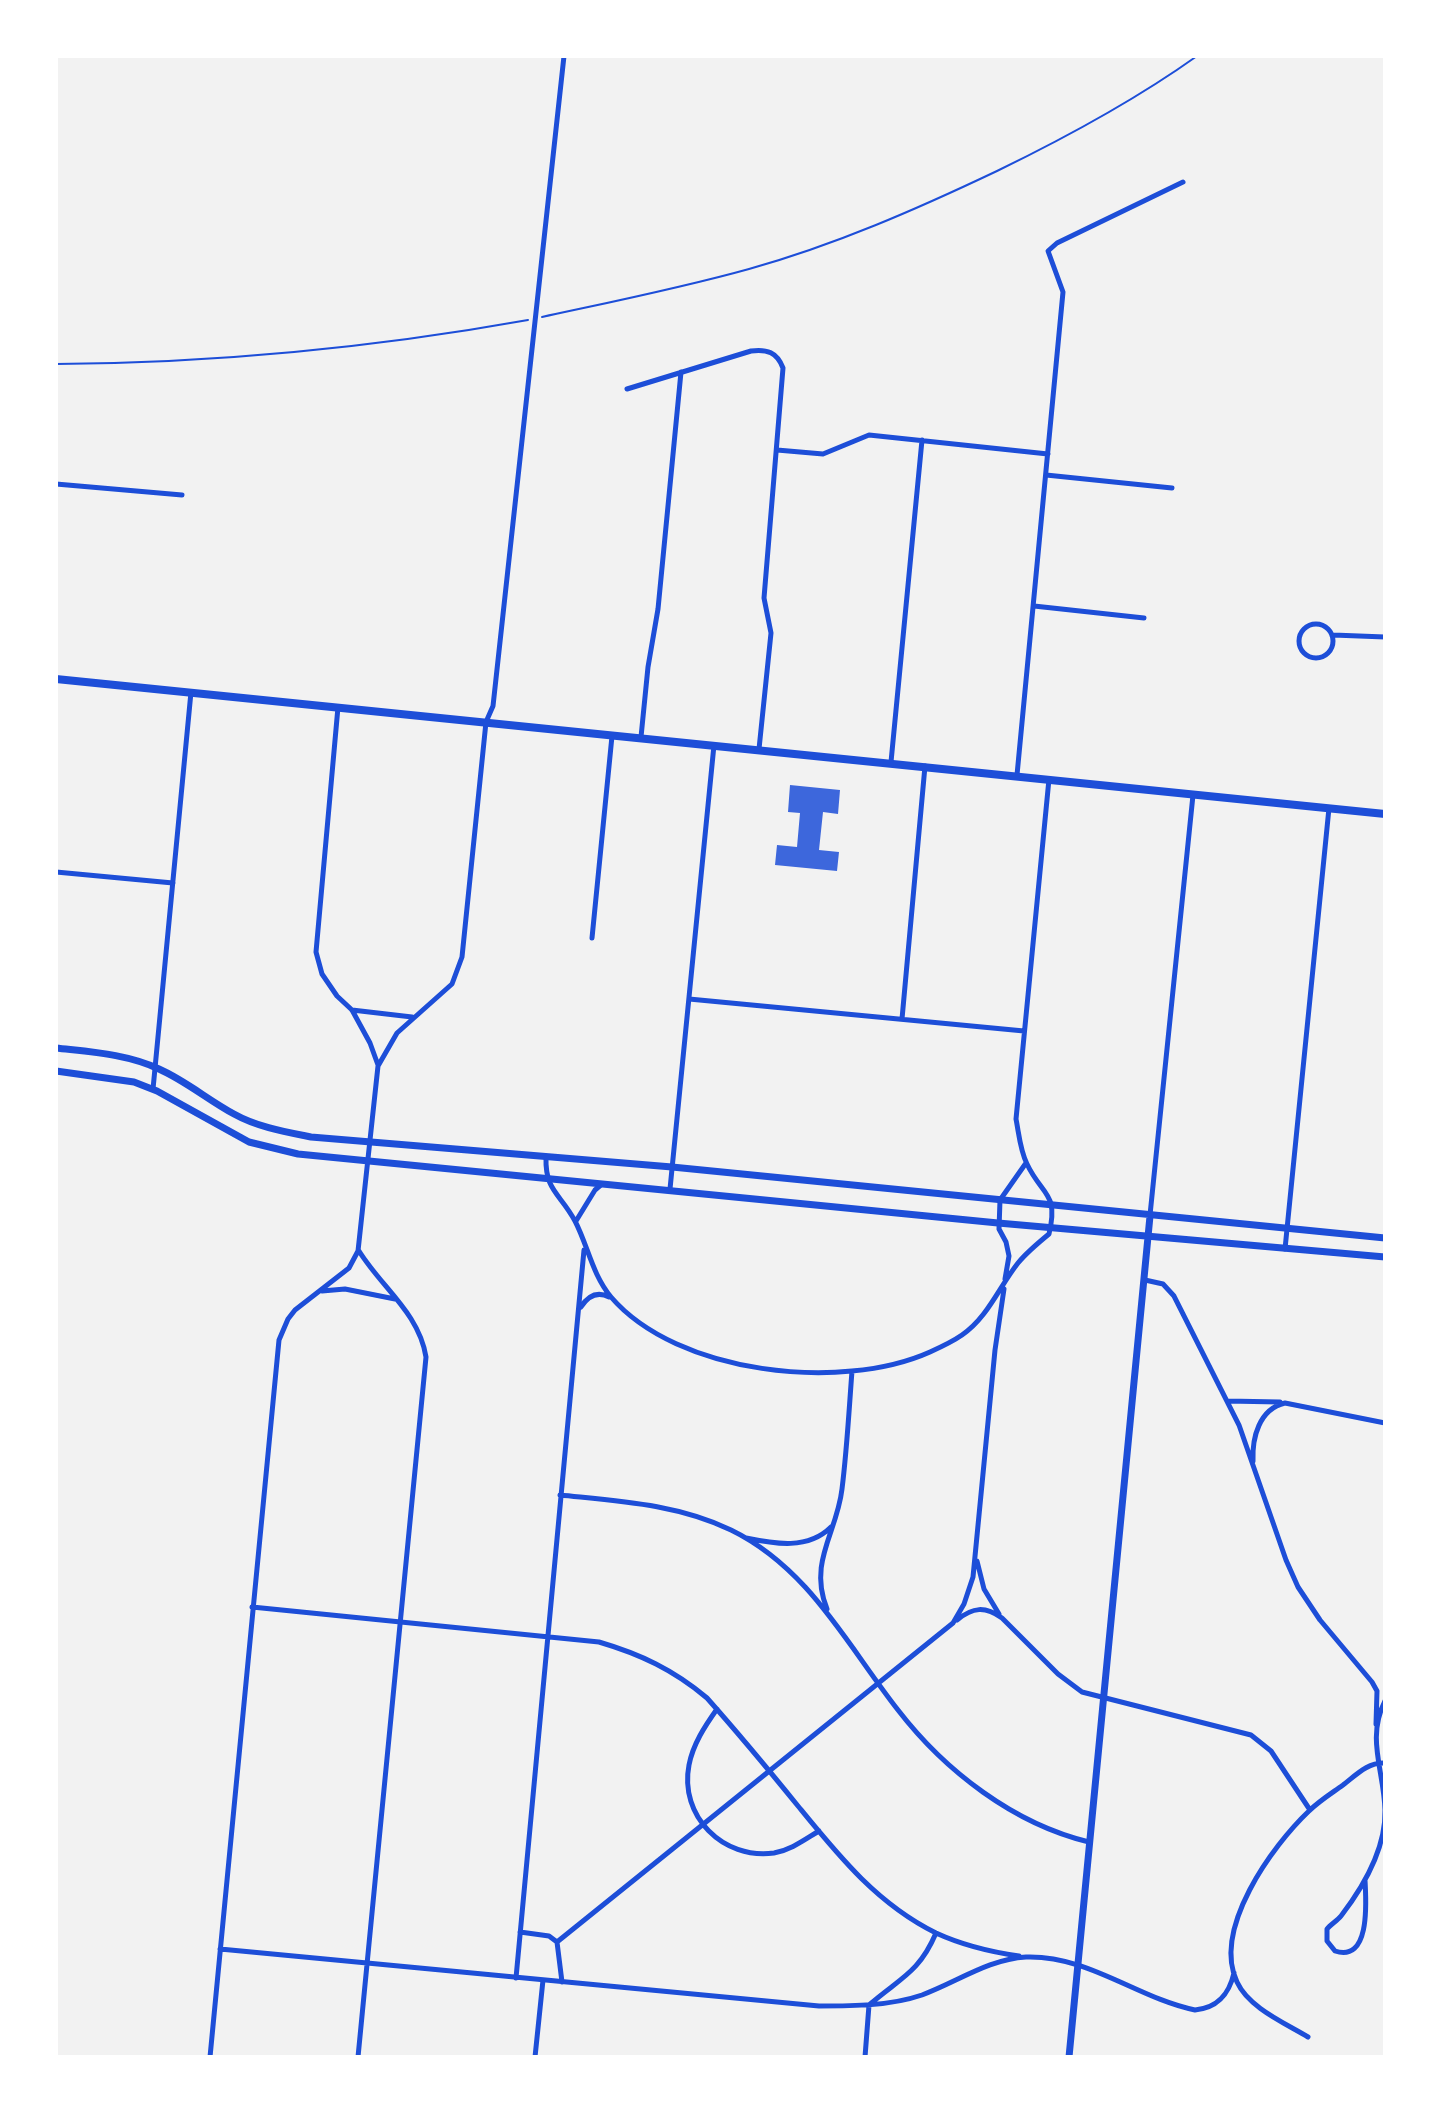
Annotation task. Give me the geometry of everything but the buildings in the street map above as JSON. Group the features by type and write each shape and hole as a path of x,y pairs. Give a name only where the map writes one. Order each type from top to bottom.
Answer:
{"main road":[{"path":"56,679 1385,814"}],"street":[{"path":"378,1066 397,1033 452,984 462,957 486,722 493,706 564,56"},
{"path":"1017,775 1063,292 1048,251 1057,243 1183,182"},
{"path":"627,389 751,351 763,350 779,358 783,368 764,598 771,633 759,749"},
{"path":"641,737 658,609 681,372"},
{"path":"777,450 823,454 869,435 1048,454"},
{"path":"891,762 922,440"},
{"path":"1046,475 1172,488"},
{"path":"56,484 182,495"},
{"path":"1034,606 1144,618"},
{"path":"1333,635 1332,648 1323,657 1311,658 1301,651 1302,632 1312,624 1323,625 1333,635 1385,637"},
{"path":"153,1089 191,692"},
{"path":"210,2057 279,1340 295,1310 349,1268 358,1251 371,1141 378,1066 370,1043 352,1010 337,996 322,974 316,952 338,707"},
{"path":"592,938 612,734"},
{"path":"670,1189 714,744"},
{"path":"902,1019 925,766"},
{"path":"579,1314 590,1297 604,1295 665,1338 712,1356 762,1368 825,1372 852,1371 907,1360 954,1339 991,1305 1025,1256 1049,1234 1053,1204 1026,1163 1016,1119 1049,779"},
{"path":"1069,2057 1193,794"},
{"path":"1285,1249 1329,808"},
{"path":"56,872 173,883"},
{"path":"689,999 1024,1031"},
{"path":"352,1010 413,1017"},
{"path":"56,1048 120,1056 156,1067 237,1116 299,1135 672,1167 1385,1238"},
{"path":"56,1071 114,1078 153,1089 249,1142 298,1154 998,1223 1385,1257"},
{"path":"546,1157 546,1177 576,1222 600,1280 614,1300"},
{"path":"953,1623 970,1589 976,1553 995,1350 1009,1256 998,1223 1000,1200 1026,1163"},
{"path":"576,1222 595,1190 604,1183"},
{"path":"516,1978 584,1245"},
{"path":"358,1251 419,1329 426,1357 358,2057"},
{"path":"1145,1280 1163,1284 1174,1296 1239,1425 1298,1587 1320,1620 1377,1691 1377,1763 1383,1791 1384,1821 1377,1855 1365,1880 1338,1920 1327,1929 1327,1941 1335,1951 1352,1951 1362,1935 1365,1880"},
{"path":"321,1291 345,1289 395,1299"},
{"path":"830,1615 823,1597 820,1572 842,1488 852,1371"},
{"path":"1227,1401 1285,1403 1385,1423"},
{"path":"1254,1470 1252,1445 1258,1427 1272,1407 1285,1403"},
{"path":"560,1495 665,1507 715,1523 741,1536 795,1576 830,1615 918,1734 938,1754 982,1791 1032,1821 1089,1842"},
{"path":"741,1536 775,1543 805,1542 815,1539 833,1525"},
{"path":"976,1553 984,1589 1002,1618"},
{"path":"252,1607 599,1642 649,1659 687,1681 717,1709 867,1886 890,1904 936,1933 972,1946 1077,1964 1195,2010 1211,2007 1229,1989 1234,1973 1232,1933 1242,1904 1279,1846 1310,1810 1367,1767 1385,1763"},
{"path":"557,1942 953,1623 977,1609 991,1611 1002,1618 1073,1686 1103,1699 1251,1735 1271,1751 1310,1810"},
{"path":"1376,1724 1385,1701"},
{"path":"717,1709 694,1748 687,1775 690,1800 702,1826 733,1847 758,1853 785,1850 819,1831"},
{"path":"520,1932 549,1936 557,1942 562,1982"},
{"path":"865,2057 869,2005 913,1972 930,1949 936,1933"},
{"path":"220,1949 819,2006 869,2005 918,1996 994,1963 1028,1957"},
{"path":"1234,1973 1248,1997 1308,2037"},
{"path":"535,2057 543,1980"}],"path":[{"path":"56,364 170,362 267,355 461,331 534,319 750,268 846,236 934,201 1103,117 1197,56"}]}
